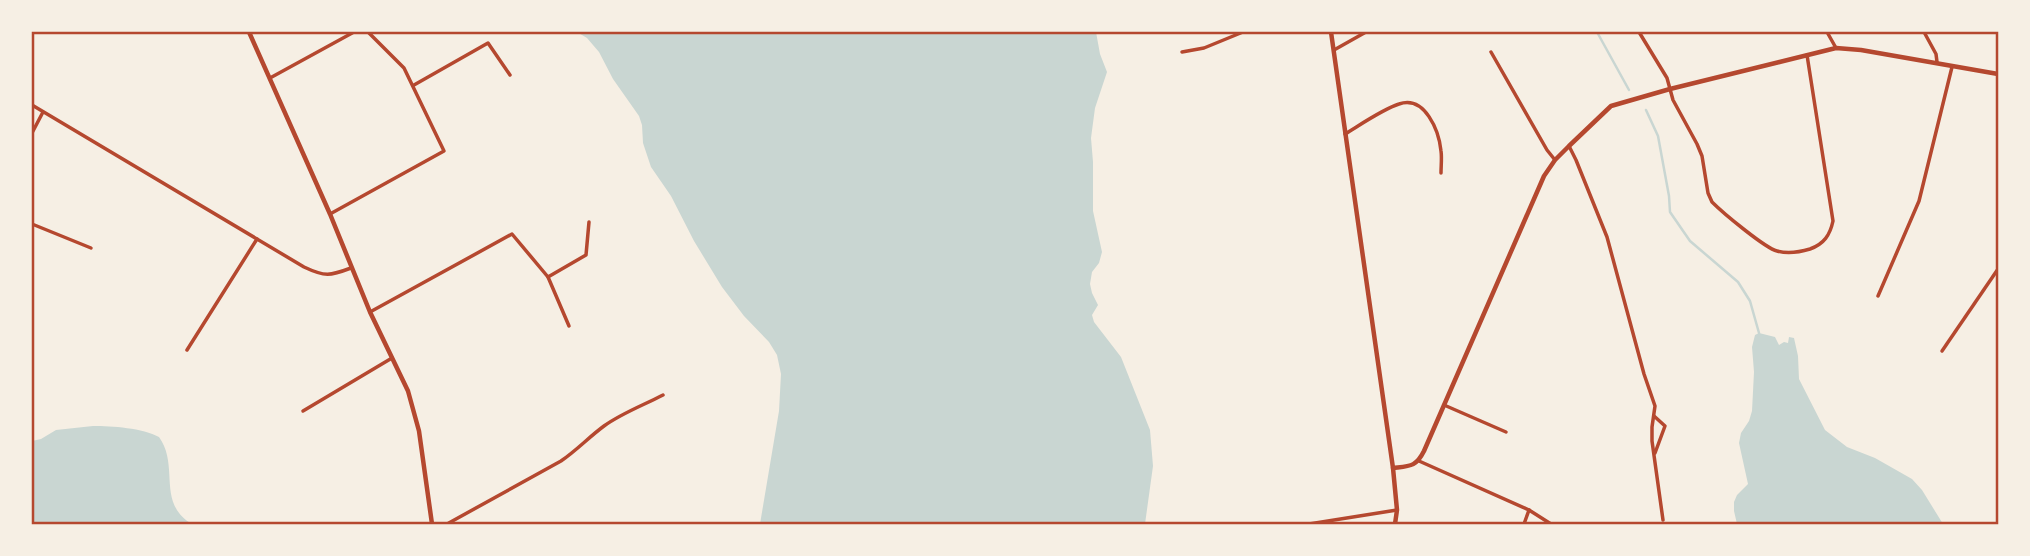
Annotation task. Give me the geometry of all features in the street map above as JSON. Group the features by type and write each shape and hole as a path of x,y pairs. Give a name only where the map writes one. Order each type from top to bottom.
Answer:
{"street":[{"path":"249,32 330,214 370,312 408,391 419,431 432,524"},
{"path":"270,78 354,32"},
{"path":"330,214 444,151 404,68 368,32"},
{"path":"1182,52 1204,48 1243,32"},
{"path":"1331,32 1393,468 1397,510 1395,524"},
{"path":"1334,50 1366,32"},
{"path":"1639,32 1667,78 1673,100 1697,144 1712,202 1776,251 1793,253 1816,246 1828,237 1833,221 1807,55"},
{"path":"1827,32 1836,48"},
{"path":"1924,32 1936,54 1937,62"},
{"path":"414,85 488,43 509,75"},
{"path":"1393,468 1410,466 1419,461 1544,176 1555,160 1611,106 1836,48 1937,62 1998,74"},
{"path":"1491,52 1555,160"},
{"path":"1878,296 1919,201 1953,65"},
{"path":"1345,134 1398,104 1413,103 1427,114 1438,136 1441,173"},
{"path":"32,105 304,267 323,275 351,268"},
{"path":"32,133 43,112"},
{"path":"1569,146 1607,237 1655,405 1652,428 1663,520"},
{"path":"548,276 586,255 589,222"},
{"path":"32,224 91,247"},
{"path":"370,312 512,234 548,276 569,326"},
{"path":"187,350 257,239"},
{"path":"1942,351 1998,269"},
{"path":"303,411 392,358"},
{"path":"447,524 561,461 615,419 663,395"},
{"path":"1444,405 1506,432"},
{"path":"1654,416 1665,426 1654,455"},
{"path":"1419,461 1529,510 1551,524"},
{"path":"1309,524 1397,510"},
{"path":"1524,524 1529,510"}],"shaded area":[{"path":"577,32 1096,32 1107,72 1095,108 1091,138 1093,211 1102,252 1099,263 1092,272 1090,284 1098,305 1092,315 1094,322 1121,357 1150,430 1153,466 1145,524 760,524 779,411 781,374 777,355 722,287 671,196 651,167 643,143 639,116 613,79 599,52 587,38"},
{"path":"1759,333 1775,337 1779,345 1788,343 1789,337 1794,338 1799,379 1825,430 1847,447 1875,458 1912,479 1943,524 1737,524 1734,502 1748,484 1739,443 1752,411 1752,347 1755,335"},
{"path":"93,426 136,430 159,437 168,460 171,495 175,506 192,524 32,524 32,441 56,430"}],"waterway":[{"path":"1597,32 1629,90"},
{"path":"1646,110 1658,136 1670,212 1690,241 1738,282 1750,301 1759,333"}]}
